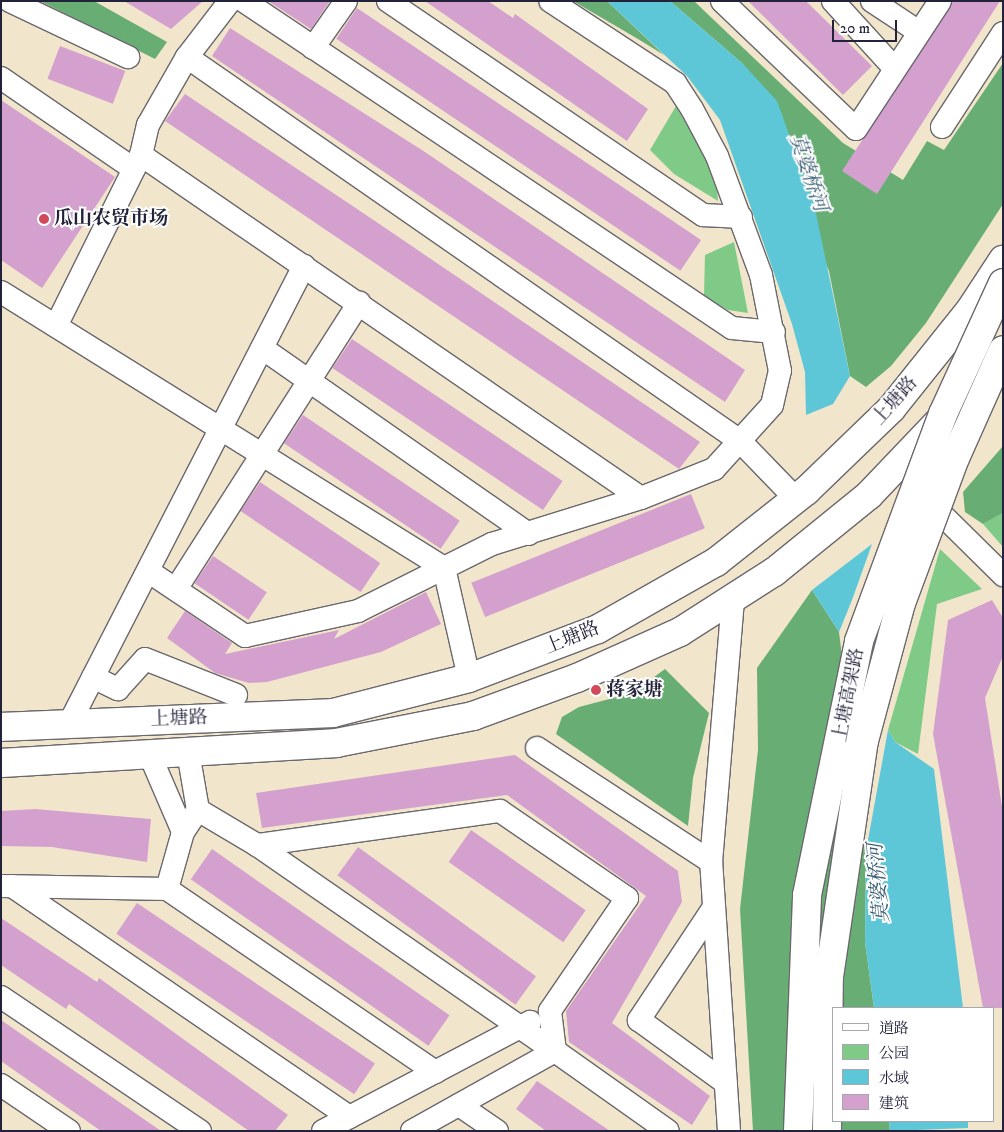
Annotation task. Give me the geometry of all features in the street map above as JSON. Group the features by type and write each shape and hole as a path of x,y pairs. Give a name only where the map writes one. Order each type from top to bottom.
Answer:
{"main road":[{"name":"上塘路","path":"1,727 333,713 469,678 598,629 716,562 796,499 891,409 971,309 1003,260"},
{"name":"上塘高架路","path":"798,1131 807,895 859,641 943,414 1003,284"},
{"name":"上塘路","path":"1,763 149,753 336,744 472,716 577,678 680,632 796,554 869,495 968,391 1003,345"},
{"name":"上塘高架路","path":"827,1131 829,977 864,741 901,603 955,458 1003,350"}],"street":[{"path":"10,1 128,57"},
{"path":"56,326 138,162 148,125 187,58 230,1"},
{"path":"244,1 732,328 774,332"},
{"path":"313,48 346,1"},
{"path":"388,1 703,215 742,217"},
{"path":"148,570 245,636 358,611 492,544 641,498 714,469 772,406 780,370 774,332 742,217 717,156 675,83 550,1"},
{"path":"722,1 856,129 940,1"},
{"path":"833,1 895,69"},
{"path":"872,1 919,32"},
{"path":"942,127 1003,33"},
{"path":"187,58 740,441 796,499"},
{"path":"1,78 304,266 641,498"},
{"path":"69,724 304,266"},
{"path":"1,292 222,426 444,568 469,678"},
{"path":"176,589 260,451 359,303"},
{"path":"262,348 529,534"},
{"path":"895,468 1003,575"},
{"path":"729,1131 711,862 733,598"},
{"path":"93,677 118,689 145,659 236,695"},
{"path":"537,748 711,862"},
{"path":"167,889 183,832 198,810 188,752"},
{"path":"149,753 183,832"},
{"path":"198,810 257,845 668,1131"},
{"path":"257,845 500,811 628,898 550,1011 323,1131"},
{"path":"7,886 167,889 435,1072"},
{"path":"7,886 349,1117"},
{"path":"714,907 639,1020 726,1083"},
{"path":"1,996 200,1131"},
{"path":"550,1011 555,1051"},
{"path":"412,1131 555,1051"},
{"path":"1,1085 69,1131"},
{"path":"460,1105 497,1131"}],"green space":[{"path":"40,1 94,1 167,42 155,59"},
{"path":"573,1 607,1 664,55 638,39"},
{"path":"670,1 694,1 843,143 903,180 927,141 944,150 1003,63 1003,204 926,323 891,366 866,387 850,376 829,271 743,64"},
{"path":"676,106 716,176 718,201 674,174 650,150"},
{"path":"734,242 748,313 728,310 704,296 705,255"},
{"path":"1003,446 1003,513 983,524 965,512 963,492"},
{"path":"1003,513 1003,547 983,524"},
{"path":"940,549 982,589 937,604 918,754 895,742 888,730"},
{"path":"812,590 839,632 866,851 865,942 874,1007 832,1007 832,1122 889,1122 890,1131 753,1131 740,909 758,750 757,668"},
{"path":"665,669 709,713 693,778 688,826 556,734 562,717 579,707 632,693"}],"water":[{"path":"607,1 670,1 743,64 777,101 814,204 850,376 833,404 806,415 805,372 792,324 720,120 687,76"},
{"path":"872,544 852,600 839,632 812,590"},
{"name":"莫婆桥河","path":"888,730 895,742 934,769 963,1007 874,1007 865,942 866,851"},
{"path":"889,1122 968,1122 968,1128 890,1131"}],"building":[{"path":"124,1 203,1 171,29"},
{"path":"268,1 330,1 311,29"},
{"path":"425,1 488,1 513,18 515,14 648,109 627,141"},
{"path":"748,1 806,1 872,66 843,95"},
{"path":"953,1 1000,1 877,194 842,171"},
{"path":"357,8 701,240 680,271 336,39"},
{"path":"230,28 425,152 745,370 725,402 212,56"},
{"path":"60,46 125,71 113,104 47,79"},
{"path":"185,94 700,442 679,469 165,121"},
{"name":"瓜山农贸市场","path":"1,100 115,177 42,288 1,260"},
{"path":"352,339 563,481 543,510 332,368"},
{"path":"303,415 460,521 441,549 284,443"},
{"path":"260,482 380,563 361,592 240,511"},
{"path":"691,494 705,528 485,617 471,583"},
{"path":"213,556 267,592 248,620 195,583"},
{"path":"426,592 441,624 381,652 267,682 249,683 215,673 167,638 185,611 232,643 225,654 339,630 334,639"},
{"path":"992,600 1003,618 1003,656 985,698 1003,813 1003,1008 983,1007 933,734 948,620"},
{"path":"515,755 678,871 682,902 612,1023 710,1096 692,1125 569,1042 566,1011 646,896 507,795 262,828 256,793"},
{"path":"35,809 151,819 147,862 52,847 1,846 1,811"},
{"path":"471,830 586,910 563,942 449,862"},
{"path":"358,847 536,976 515,1005 337,875"},
{"path":"212,849 450,1015 428,1046 191,879"},
{"path":"137,903 375,1063 354,1094 116,934"},
{"path":"1,918 97,982 99,978 288,1115 275,1131 249,1131 69,1004 66,1009 1,965"},
{"path":"1,1020 161,1131 101,1131 1,1061"},
{"path":"537,1081 610,1131 546,1131 516,1109"}],"place":[{"name":"瓜山农贸市场","path":"44,219"},
{"name":"蒋家塘","path":"596,690"}]}
